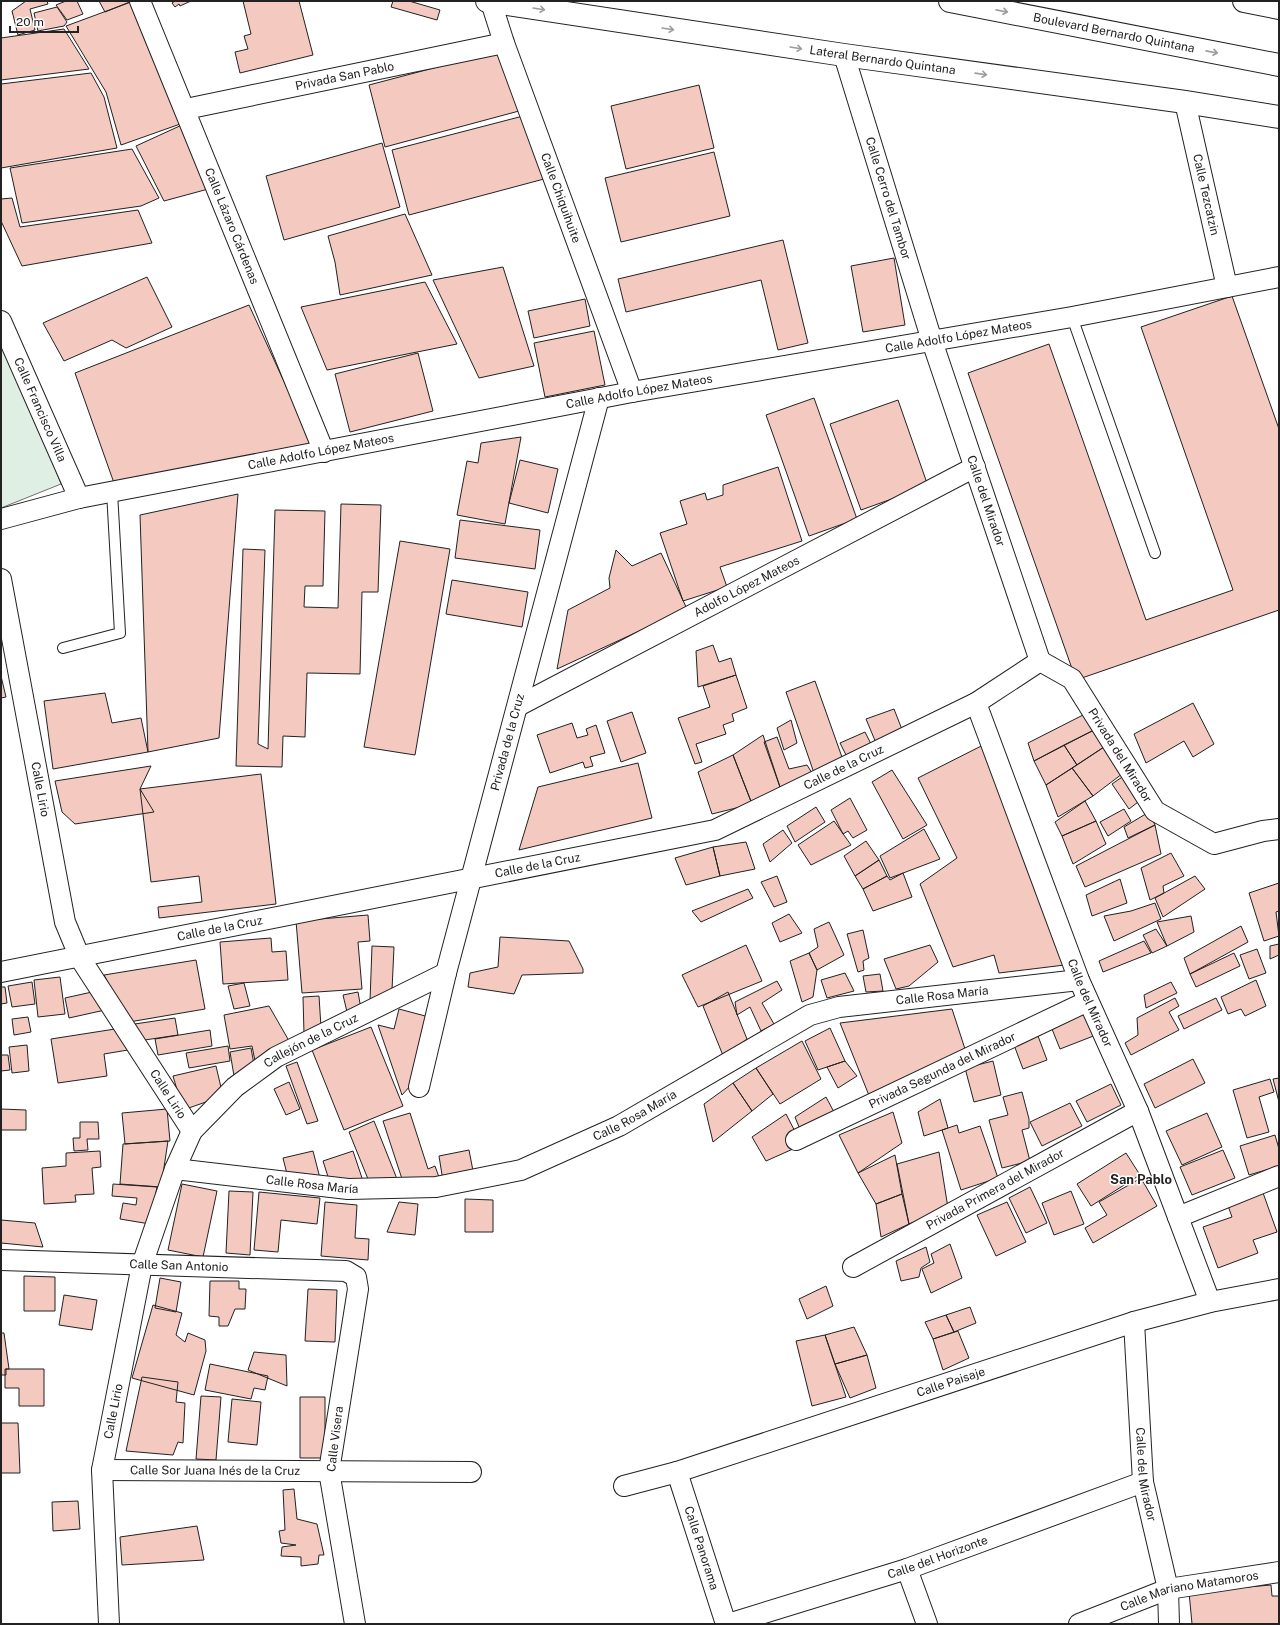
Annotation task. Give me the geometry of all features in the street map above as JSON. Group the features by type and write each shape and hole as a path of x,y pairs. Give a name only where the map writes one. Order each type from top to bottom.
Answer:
{"street":[{"name":"Calle Lázaro Cárdenas","path":"140,1 186,109 324,452"},
{"name":"Boulevard Bernardo Quintana","path":"950,1 1279,65"},
{"path":"1244,1 1279,8"},
{"name":"Calle Chiquihuite","path":"489,2 632,392"},
{"name":"Lateral Bernardo Quintana","path":"489,2 844,55 1185,102 1279,117"},
{"name":"Privada San Pablo","path":"186,109 504,43"},
{"name":"Calle Cerro del Tambor","path":"844,55 932,341"},
{"name":"Calle Tezcatzin","path":"1185,102 1227,287"},
{"name":"Calle Adolfo López Mateos","path":"1,519 79,498 599,398 1072,317 1279,277"},
{"name":"Calle Francisco Villa","path":"1,321 79,498"},
{"name":"Calle del Mirador","path":"932,341 1040,661"},
{"name":"Privada de la Cruz","path":"419,1087 446,973 472,880 599,398"},
{"name":"Adolfo López Mateos","path":"518,706 975,467"},
{"name":"Calle Lirio","path":"1,578 65,922 80,958 192,1131 175,1168 142,1265 102,1470 109,1624"},
{"name":"Calle de la Cruz","path":"1,972 80,958 715,830 976,702 1040,661"},
{"name":"Privada del Mirador","path":"1040,661 1072,679 1155,811 1214,844 1263,831 1279,829"},
{"name":"Calle del Mirador","path":"976,702 1079,980 1138,1111 1210,1302"},
{"name":"Callejón de la Cruz","path":"192,1131 235,1087 276,1057 446,973"},
{"name":"Calle Rosa María","path":"175,1168 348,1188 436,1187 521,1170 619,1126 810,1015 839,1007 1079,980"},
{"name":"Privada Segunda del Mirador","path":"796,1140 1088,1001"},
{"name":"Privada Primera del Mirador","path":"853,1267 1138,1111"},
{"path":"1178,1217 1279,1176"},
{"name":"Calle San Antonio","path":"1,1260 346,1271 356,1277"},
{"name":"Calle Visera","path":"354,1624 329,1471 358,1289 356,1277"},
{"name":"Calle Paisaje","path":"624,1486 677,1472 1134,1322 1210,1302 1279,1288"},
{"name":"Calle del Mirador","path":"1134,1322 1143,1482 1168,1589 1169,1624"},
{"name":"Calle Sor Juana Inés de la Cruz","path":"102,1470 471,1472"},
{"name":"Calle Panorama","path":"677,1472 727,1624"},
{"name":"Calle del Horizonte","path":"727,1624 907,1568 1143,1482"},
{"path":"907,1568 927,1624"},
{"name":"Calle Mariano Matamoros","path":"1079,1624 1168,1589 1279,1572"}],"lane":[{"path":"1072,317 1154,553"},
{"path":"63,648 120,634 112,492"}],"green space":[{"path":"1,322 61,484 1,508"}],"building":[{"path":"26,1 47,1 48,4 30,9 35,30 18,35 12,11"},
{"path":"66,1 77,1 83,14 67,20 56,5"},
{"path":"99,1 132,1 105,12"},
{"path":"175,1 191,1 180,6 179,4 175,7 172,3"},
{"path":"243,1 299,1 313,55 240,73 235,52 248,49 244,36 251,34"},
{"path":"393,1 409,1 440,10 437,20 391,7"},
{"path":"131,2 183,123 121,145 106,92 66,26"},
{"path":"57,7 67,22 64,26 38,31 34,13"},
{"path":"64,29 89,69 1,80 1,38"},
{"path":"502,50 519,111 385,147 369,85"},
{"path":"91,73 104,97 117,148 1,168 1,84"},
{"path":"699,85 714,148 626,169 611,106"},
{"path":"527,115 544,179 409,215 392,150"},
{"path":"184,124 212,188 164,201 136,146"},
{"path":"382,143 400,207 284,240 266,176"},
{"path":"132,149 159,198 141,206 22,223 10,168"},
{"path":"714,152 730,216 621,242 605,178"},
{"path":"12,198 20,227 138,210 152,243 22,266 1,221 1,199"},
{"path":"405,214 432,275 340,295 335,262 328,236"},
{"path":"783,240 808,343 778,350 761,280 626,312 618,279"},
{"path":"894,258 905,325 863,332 851,266"},
{"path":"503,267 534,366 479,378 433,280"},
{"path":"147,277 172,327 126,348 112,340 64,361 43,323"},
{"path":"425,282 457,344 327,370 301,307"},
{"path":"1232,296 1279,429 1279,610 1076,680 968,373 1049,344 1146,620 1233,590 1141,327"},
{"path":"585,299 590,326 534,338 528,311"},
{"path":"249,305 312,443 114,483 75,373"},
{"path":"594,331 605,385 545,397 534,343"},
{"path":"418,353 433,411 350,432 335,374"},
{"path":"814,398 857,519 809,536 766,415"},
{"path":"898,400 928,486 861,510 830,424"},
{"path":"521,437 505,524 457,515 467,461 478,463 481,443"},
{"path":"520,460 558,469 548,513 509,503"},
{"path":"778,467 802,541 720,567 727,587 683,601 660,533 687,524 680,501 705,493 707,500 723,495 723,485"},
{"path":"238,494 219,738 148,752 140,515"},
{"path":"341,504 381,505 378,592 362,592 360,674 307,673 305,737 283,736 282,767 236,766 243,549 265,550 258,744 268,749 275,510 325,511 323,586 305,586 304,607 338,608"},
{"path":"460,520 540,530 535,569 455,558"},
{"path":"400,541 450,549 415,755 364,747"},
{"path":"616,550 632,566 661,553 687,609 557,669 568,610 610,588 609,578"},
{"path":"452,580 528,592 522,627 446,614"},
{"path":"713,645 719,662 731,658 736,675 698,687 696,651"},
{"path":"736,675 747,708 732,714 734,721 723,725 726,734 696,744 702,762 695,764 678,718 710,707 703,686"},
{"path":"1,676 6,697 1,698"},
{"path":"815,681 843,760 814,773 786,692"},
{"path":"105,693 112,723 141,718 148,752 53,769 44,701"},
{"path":"1193,703 1214,744 1193,757 1184,741 1146,763 1134,734"},
{"path":"894,709 903,732 876,743 866,719"},
{"path":"632,712 646,753 621,762 607,721"},
{"path":"1083,715 1094,730 1034,761 1028,743"},
{"path":"791,720 797,743 784,750 777,728"},
{"path":"572,723 577,738 588,735 586,729 596,725 605,753 590,757 593,766 585,768 583,762 550,773 537,735"},
{"path":"1094,730 1104,747 1077,765 1064,745"},
{"path":"865,732 871,744 848,759 840,743"},
{"path":"763,735 780,787 752,804 733,755"},
{"path":"777,737 789,769 807,765 812,773 780,787 764,742"},
{"path":"995,739 1073,964 999,973 994,955 953,967 920,884 957,858 918,778"},
{"path":"1064,745 1077,765 1046,785 1034,761"},
{"path":"1104,747 1122,774 1093,796 1072,768"},
{"path":"733,755 752,804 712,814 698,772"},
{"path":"638,763 652,818 519,850 538,787"},
{"path":"151,766 140,789 154,812 75,824 62,812 55,781"},
{"path":"1072,768 1093,796 1058,817 1046,785"},
{"path":"892,770 927,825 903,839 872,782"},
{"path":"1128,773 1142,799 1129,809 1112,784"},
{"path":"261,774 276,904 159,918 158,907 202,902 199,876 151,882 140,789"},
{"path":"850,798 867,830 853,838 848,831 843,834 831,810"},
{"path":"1085,801 1096,821 1062,836 1055,822"},
{"path":"816,807 825,822 795,842 787,826"},
{"path":"1124,809 1131,821 1108,836 1100,822"},
{"path":"1149,812 1155,825 1128,838 1124,827"},
{"path":"834,821 851,845 811,865 798,845"},
{"path":"1096,821 1106,844 1073,864 1062,836"},
{"path":"1155,825 1161,854 1085,887 1076,866"},
{"path":"924,829 940,859 890,878 880,856"},
{"path":"783,830 792,843 770,862 763,844"},
{"path":"866,841 879,860 855,876 844,856"},
{"path":"746,842 755,869 720,876 713,847"},
{"path":"713,847 720,876 686,885 675,858"},
{"path":"1171,853 1184,876 1163,886 1164,893 1150,900 1141,868"},
{"path":"879,860 887,876 863,889 855,876"},
{"path":"903,873 912,897 873,911 863,889 887,876 890,880"},
{"path":"777,876 787,902 774,907 761,882"},
{"path":"1195,876 1205,889 1163,917 1155,898"},
{"path":"1120,879 1127,903 1092,916 1086,895"},
{"path":"1279,883 1279,911 1276,912 1279,936 1264,941 1249,893"},
{"path":"748,889 753,898 701,922 692,911"},
{"path":"1155,903 1161,919 1114,941 1104,916 1131,911"},
{"path":"789,914 802,933 780,942 772,923"},
{"path":"368,915 370,941 358,942 362,989 302,993 296,921"},
{"path":"1191,916 1194,932 1167,946 1157,922"},
{"path":"829,922 844,955 817,970 809,953 818,947 814,929"},
{"path":"1241,926 1248,942 1190,974 1184,958"},
{"path":"1156,929 1167,946 1152,953 1143,935"},
{"path":"863,930 869,958 863,961 864,970 858,972 847,934"},
{"path":"500,937 569,941 583,969 583,973 522,975 514,994 468,987 470,973 498,967"},
{"path":"271,938 272,952 286,951 288,980 223,984 220,942"},
{"path":"1144,941 1151,953 1103,972 1099,961"},
{"path":"1279,944 1279,955 1270,959 1270,946"},
{"path":"746,945 762,981 698,1007 682,975"},
{"path":"930,945 938,962 909,986 896,989 884,959"},
{"path":"372,946 394,947 392,990 370,1001"},
{"path":"1257,949 1266,973 1249,979 1240,955"},
{"path":"809,953 817,970 813,997 802,1002 790,961"},
{"path":"1234,953 1240,966 1196,987 1190,974"},
{"path":"196,960 205,1009 129,1022 104,975"},
{"path":"845,973 854,991 827,998 821,980"},
{"path":"880,974 883,991 866,992 863,976"},
{"path":"60,977 65,1014 38,1017 34,980"},
{"path":"1256,980 1266,1006 1245,1016 1241,1009 1228,1014 1221,997"},
{"path":"777,981 782,990 762,1003 774,1024 761,1031 750,1007 737,1015 735,1002"},
{"path":"32,982 35,1004 12,1007 8,986"},
{"path":"1171,982 1177,993 1146,1008 1144,995"},
{"path":"244,983 250,1006 234,1009 228,986"},
{"path":"1,987 5,987 7,1003 1,1004"},
{"path":"92,992 105,1010 69,1018 65,998"},
{"path":"358,992 361,1009 347,1012 343,995"},
{"path":"728,992 747,1039 724,1058 703,1006"},
{"path":"319,996 321,1027 304,1034 303,997"},
{"path":"1175,998 1179,1006 1169,1012 1179,1030 1131,1055 1125,1043 1138,1035 1137,1018"},
{"path":"1216,998 1222,1010 1184,1029 1178,1016"},
{"path":"269,1006 292,1046 256,1066 252,1046 230,1049 224,1015"},
{"path":"399,1009 429,1017 411,1085 402,1095 378,1025 394,1029"},
{"path":"952,1009 966,1052 870,1098 840,1023"},
{"path":"1086,1011 1096,1035 1060,1049 1050,1024"},
{"path":"28,1017 31,1032 14,1035 12,1019"},
{"path":"175,1018 178,1035 138,1041 128,1025"},
{"path":"371,1027 403,1106 344,1130 312,1050"},
{"path":"830,1028 845,1061 818,1070 805,1041"},
{"path":"115,1029 128,1050 104,1054 107,1076 58,1083 51,1039"},
{"path":"210,1030 212,1046 158,1055 155,1039"},
{"path":"1038,1036 1047,1060 1023,1069 1014,1045"},
{"path":"802,1041 821,1079 780,1104 756,1068"},
{"path":"27,1045 29,1071 12,1073 9,1047"},
{"path":"228,1046 230,1061 189,1068 186,1053"},
{"path":"251,1048 255,1070 235,1082 230,1052"},
{"path":"1,1055 8,1055 10,1070 1,1071"},
{"path":"1193,1059 1205,1083 1155,1108 1144,1084"},
{"path":"845,1061 857,1076 838,1088 827,1067"},
{"path":"993,1061 1001,1095 974,1102 965,1068"},
{"path":"297,1062 318,1121 307,1124 286,1066"},
{"path":"216,1066 223,1096 183,1110 173,1076"},
{"path":"756,1068 773,1094 752,1111 733,1083"},
{"path":"1279,1078 1279,1102 1273,1079"},
{"path":"1270,1079 1274,1092 1259,1097 1269,1132 1247,1138 1233,1090"},
{"path":"289,1082 300,1109 286,1115 274,1089"},
{"path":"733,1083 752,1111 713,1142 704,1104"},
{"path":"1111,1084 1121,1105 1087,1122 1076,1101"},
{"path":"1022,1092 1029,1119 1029,1128 1022,1130 1030,1161 1002,1168 989,1120 1008,1115 1003,1097"},
{"path":"826,1097 842,1127 805,1142 795,1117"},
{"path":"940,1099 948,1128 924,1136 918,1112"},
{"path":"1070,1103 1082,1126 1042,1146 1030,1122"},
{"path":"1,1109 26,1110 26,1130 1,1130"},
{"path":"167,1109 170,1141 125,1144 122,1113"},
{"path":"893,1112 902,1143 858,1173 839,1135"},
{"path":"410,1113 428,1169 435,1166 440,1180 403,1182 383,1121"},
{"path":"1207,1113 1222,1147 1182,1165 1166,1131"},
{"path":"786,1114 802,1145 766,1161 752,1137"},
{"path":"374,1121 399,1184 370,1184 349,1132"},
{"path":"80,1122 98,1122 99,1139 87,1139 88,1150 74,1151 73,1138 80,1138"},
{"path":"957,1125 959,1133 980,1126 998,1178 961,1190 942,1130"},
{"path":"1275,1135 1279,1149 1279,1166 1249,1175 1240,1146"},
{"path":"168,1141 161,1187 120,1184 123,1144"},
{"path":"469,1150 474,1176 443,1181 439,1156"},
{"path":"1223,1150 1235,1178 1192,1195 1180,1167"},
{"path":"100,1151 101,1167 92,1168 94,1194 75,1195 76,1202 44,1204 42,1168 66,1166 66,1153"},
{"path":"313,1151 321,1182 288,1178 283,1158"},
{"path":"353,1151 364,1184 330,1183 323,1161"},
{"path":"939,1152 948,1208 909,1224 897,1164"},
{"path":"1126,1153 1140,1175 1091,1206 1077,1184"},
{"path":"895,1155 902,1194 876,1204 858,1173"},
{"path":"1141,1178 1157,1206 1093,1243 1085,1228 1107,1215 1099,1202"},
{"path":"113,1184 157,1187 150,1224 120,1219 123,1203 136,1205 137,1198 112,1196"},
{"path":"182,1184 217,1191 203,1257 168,1250"},
{"path":"1030,1187 1047,1223 1026,1233 1009,1198"},
{"path":"1262,1190 1277,1232 1253,1240 1258,1253 1218,1268 1203,1227 1232,1217 1227,1203"},
{"path":"229,1191 253,1192 250,1255 226,1253"},
{"path":"1071,1191 1084,1224 1054,1235 1042,1203"},
{"path":"259,1192 320,1198 317,1224 281,1220 278,1252 254,1250"},
{"path":"902,1194 909,1224 881,1237 876,1204"},
{"path":"465,1199 493,1200 493,1232 465,1232"},
{"path":"325,1202 357,1205 355,1238 369,1239 368,1260 321,1256"},
{"path":"399,1202 418,1204 415,1235 387,1232"},
{"path":"1007,1202 1026,1242 996,1256 977,1215"},
{"path":"1,1220 35,1223 43,1247 1,1243"},
{"path":"950,1244 962,1278 931,1293 922,1269 934,1263 931,1254"},
{"path":"926,1247 930,1262 921,1268 919,1277 901,1281 896,1261"},
{"path":"24,1276 55,1277 55,1311 24,1311"},
{"path":"160,1278 181,1282 176,1312 155,1308"},
{"path":"210,1281 239,1281 239,1289 246,1289 245,1309 235,1309 228,1326 219,1326 219,1317 209,1316"},
{"path":"826,1286 833,1306 807,1319 799,1299"},
{"path":"308,1289 337,1290 335,1342 305,1341"},
{"path":"64,1295 97,1300 92,1330 59,1325"},
{"path":"153,1305 182,1313 176,1335 185,1342 188,1333 205,1340 206,1351 194,1395 132,1378"},
{"path":"970,1307 976,1323 954,1332 946,1315"},
{"path":"946,1315 954,1332 933,1339 925,1322"},
{"path":"854,1327 867,1355 835,1364 825,1335"},
{"path":"958,1331 969,1358 943,1370 933,1339"},
{"path":"1,1333 4,1333 9,1369 6,1369 6,1375 1,1375"},
{"path":"825,1335 846,1397 812,1406 796,1341"},
{"path":"254,1352 286,1355 287,1386 248,1370"},
{"path":"867,1355 876,1388 850,1398 835,1364"},
{"path":"210,1364 268,1376 265,1390 254,1388 251,1399 205,1390"},
{"path":"5,1369 44,1369 44,1406 19,1406 19,1388 5,1388"},
{"path":"142,1377 178,1382 176,1402 185,1403 183,1443 178,1442 173,1455 126,1451"},
{"path":"201,1396 221,1397 216,1460 196,1459"},
{"path":"300,1397 325,1397 325,1458 300,1458"},
{"path":"232,1399 261,1402 257,1445 228,1442"},
{"path":"1,1423 18,1423 20,1473 1,1473"},
{"path":"294,1489 297,1519 317,1524 324,1555 319,1555 318,1564 301,1566 301,1557 281,1556 282,1547 296,1545 281,1543 279,1531 285,1530 283,1490"},
{"path":"78,1501 80,1529 53,1531 52,1502"},
{"path":"197,1526 204,1560 122,1565 120,1537"},
{"path":"1271,1585 1272,1596 1279,1596 1279,1624 1192,1624 1189,1592"}],"district":[{"name":"San Pablo","path":"1141,1179"}]}
